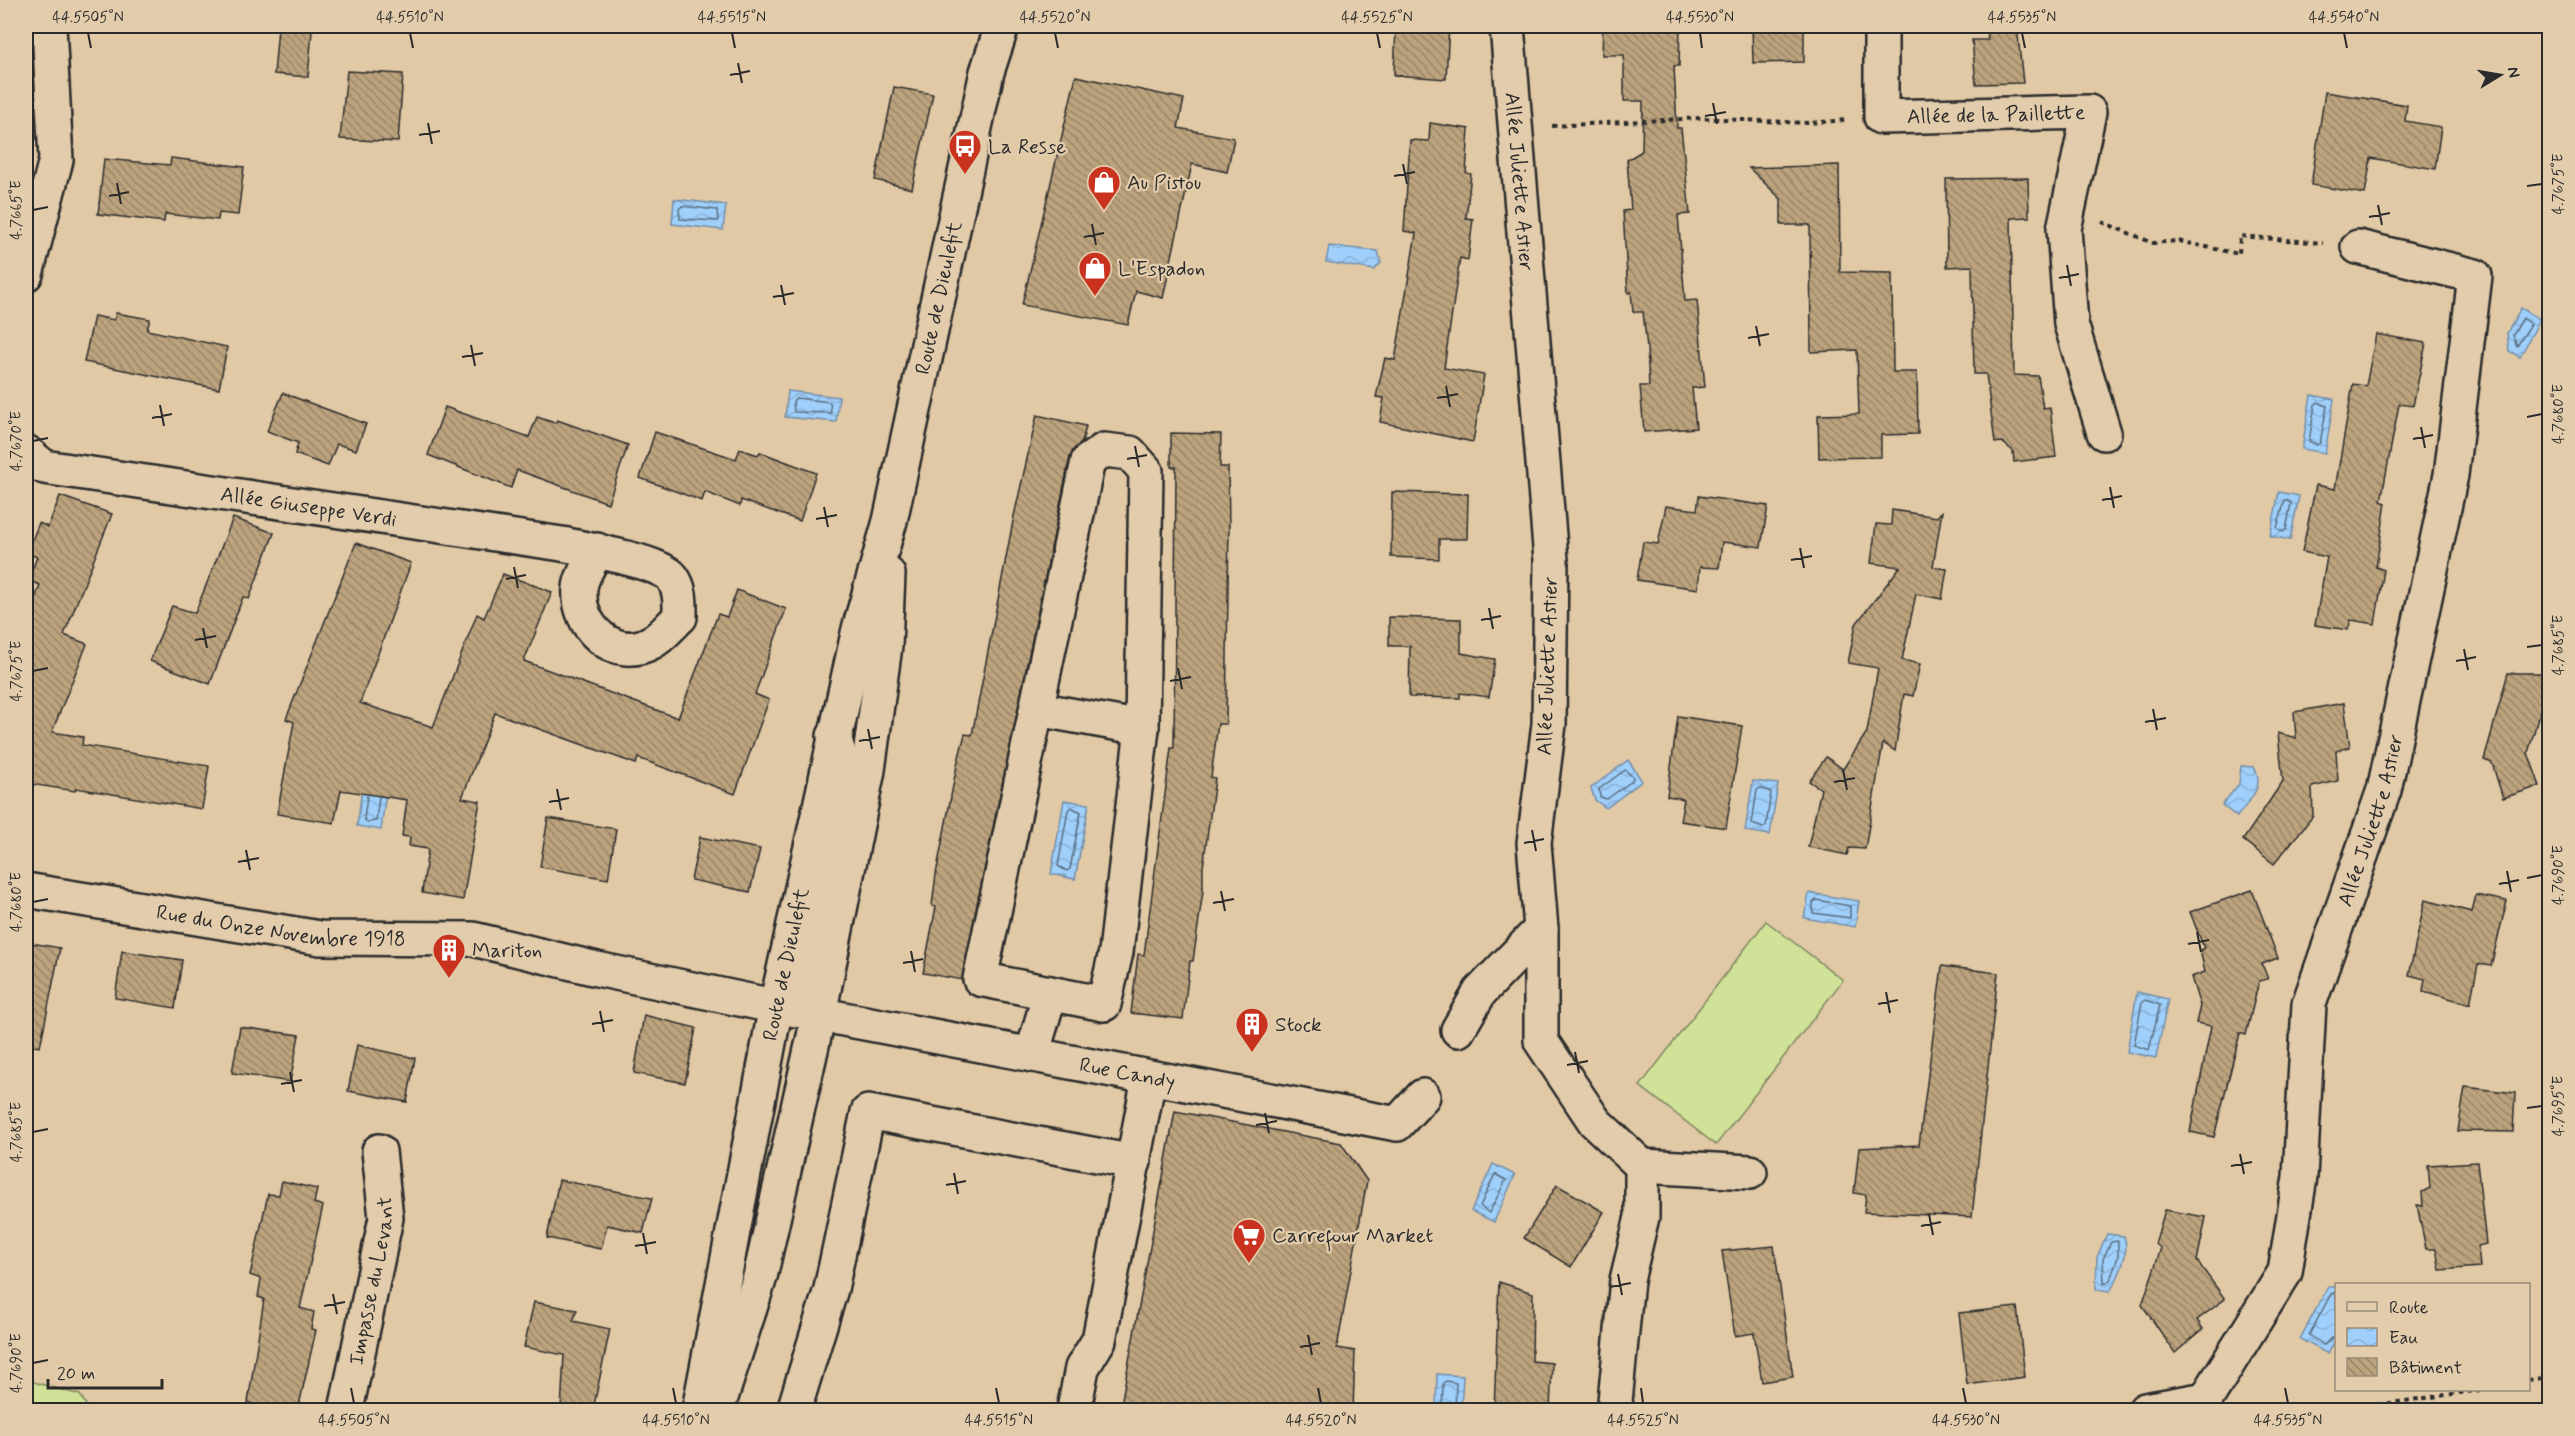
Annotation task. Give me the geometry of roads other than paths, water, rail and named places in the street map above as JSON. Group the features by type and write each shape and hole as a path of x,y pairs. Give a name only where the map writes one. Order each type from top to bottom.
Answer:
{"street":[{"path":"26,274 56,160 49,26"},
{"name":"Route de Dieulefit","path":"987,72 989,26"},
{"name":"Route de Dieulefit","path":"699,1410 760,1083 834,736 859,629 891,521 987,72 1002,26"},
{"name":"Allée Juliette Astier","path":"1507,26 1551,560 1549,724 1534,843 1541,929 1541,1041 1595,1122 1642,1166"},
{"name":"Allée de la Paillette","path":"1881,26 1881,117 2089,112 2064,229 2071,324 2104,433"},
{"name":"Allée Juliette Astier","path":"2145,1410 2214,1405 2285,1272 2300,1177 2309,1004 2384,790 2451,475 2475,276 2358,247"},
{"path":"1104,450 1130,453 1146,471 1142,728 1116,952 1104,1004 980,979 1088,461 1104,450"},
{"name":"Allée Giuseppe Verdi","path":"26,452 44,467 597,550"},
{"name":"Route de Dieulefit","path":"717,1410 760,1277 819,1014 868,770 885,646 891,521"},
{"path":"1037,710 1142,728"},
{"path":"760,1083 789,1044 819,1014 808,976 811,936 845,775 834,736"},
{"name":"Rue du Onze Novembre 1918","path":"26,890 320,938 473,939 597,969 819,1014"},
{"path":"1458,1030 1480,992 1541,929"},
{"path":"1032,1055 1050,993"},
{"name":"Rue Candy","path":"819,1014 1397,1124 1423,1096"},
{"path":"1074,1410 1082,1368 1099,1340 1149,1078"},
{"path":"794,1410 831,1289 868,1112 1134,1162"},
{"name":"Impasse du Levant","path":"346,1410 386,1218 379,1151"},
{"path":"1617,1410 1615,1401 1627,1280 1642,1217 1642,1166 1750,1172"}],"water":[{"path":"674,199 726,205 723,230 672,224"},
{"path":"1329,246 1378,251 1381,263 1374,270 1326,262"},
{"path":"2521,308 2540,319 2520,357 2509,351 2507,333"},
{"path":"788,391 839,397 836,422 785,417"},
{"path":"2311,395 2334,399 2325,453 2302,449"},
{"path":"2279,492 2299,496 2290,540 2270,536"},
{"path":"1628,760 1642,781 1606,808 1595,800 1591,788"},
{"path":"2241,766 2254,767 2258,781 2255,793 2237,817 2222,805 2239,784"},
{"path":"363,781 387,784 381,830 357,826"},
{"path":"1753,781 1778,784 1770,835 1745,831"},
{"path":"1064,800 1089,804 1075,879 1051,874"},
{"path":"1809,893 1859,901 1855,927 1804,918"},
{"path":"2137,992 2168,999 2156,1058 2127,1052"},
{"path":"1493,1164 1515,1175 1494,1222 1471,1211"},
{"path":"2107,1234 2124,1236 2126,1249 2123,1264 2110,1291 2096,1289 2097,1257"},
{"path":"2328,1287 2335,1287 2335,1340 2328,1354 2300,1339"},
{"path":"1437,1374 1463,1376 1461,1410 1436,1410"}],"place":[{"name":"La Resse","path":"965,175"},
{"name":"Au Pistou","path":"1104,211"},
{"name":"L'Espadon","path":"1095,297"},
{"name":"Mariton","path":"449,979"},
{"name":"Stock","path":"1252,1053"},
{"name":"Carrefour Market","path":"1249,1264"}]}
